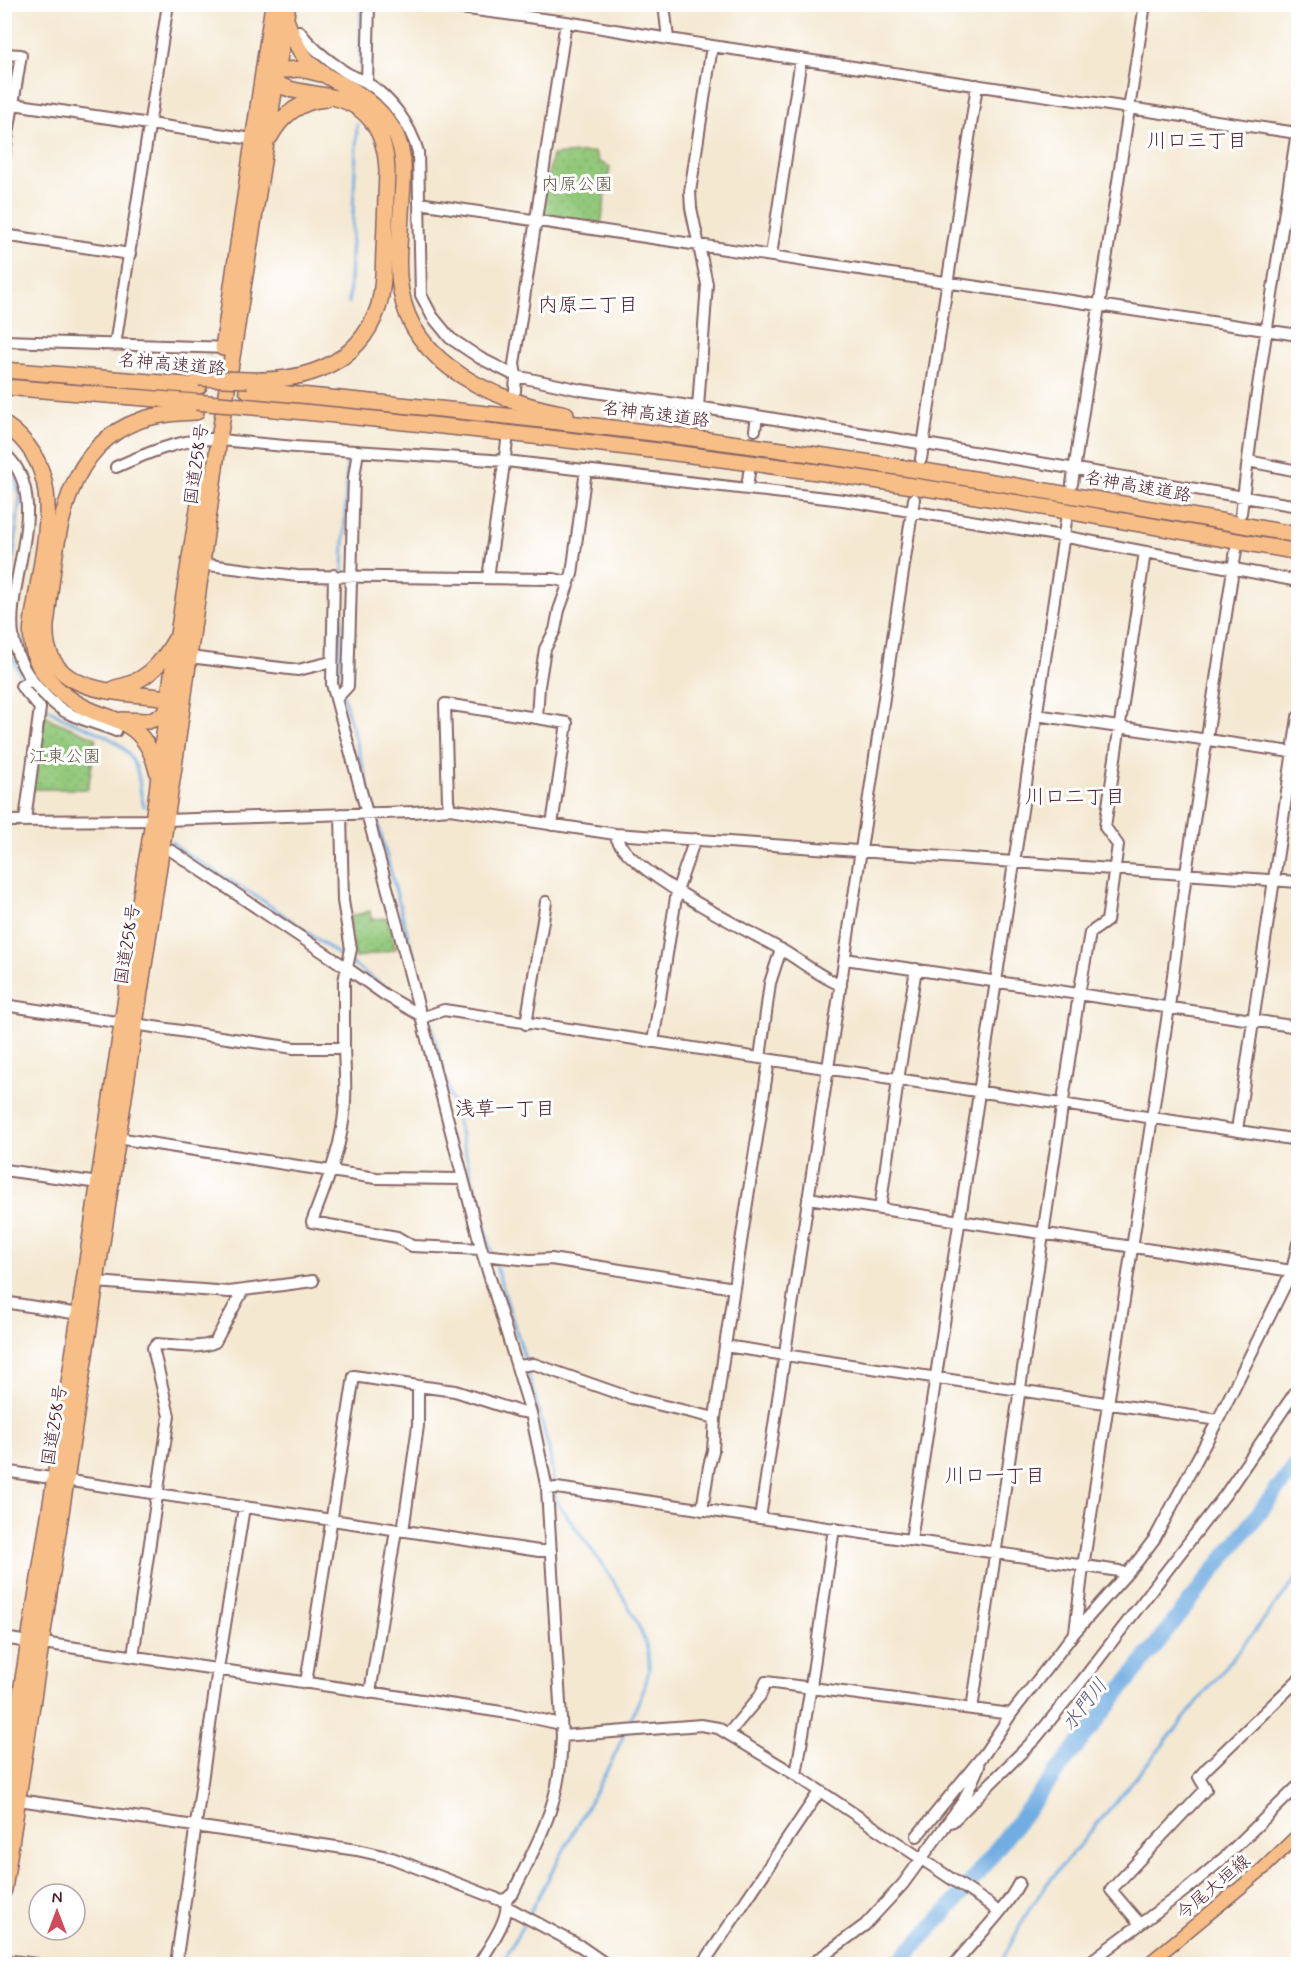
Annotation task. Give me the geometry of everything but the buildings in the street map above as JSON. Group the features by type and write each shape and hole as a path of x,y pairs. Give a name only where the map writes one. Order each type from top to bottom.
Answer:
{"highway":[{"name":"国道258号","path":"272,75 273,4"},
{"name":"国道258号","path":"60,1479 96,1282 117,1138 146,868 160,819 175,702 180,625 214,439 259,142 286,11"},
{"path":"286,11 301,53 315,68 355,92 374,107 391,126 400,145 403,165 399,277 404,306 418,336 441,361 491,391 555,412 627,425 820,451 896,467"},
{"path":"272,75 300,69 325,75"},
{"path":"247,385 297,378 334,363 366,332 378,309 383,281 387,157 385,144 375,124 359,108 341,99 285,88 272,75"},
{"path":"259,142 296,107 320,99 341,99"},
{"name":"名神高速道路","path":"4,370 247,385 624,430 1073,494 1299,535"},
{"name":"名神高速道路","path":"4,387 346,421 399,421 564,439 805,470 1025,503 1299,552"},
{"path":"175,702 94,689 74,681 51,658 45,638 59,537 69,496 84,462 114,433 142,419 196,407"},
{"path":"4,424 27,444 39,464 46,484 47,516 31,637 37,662 64,695 114,724 135,730 142,737 153,757 159,779"},
{"name":"国道258号","path":"4,1890 9,1799 36,1642 60,1479 99,1183 161,848 159,779 167,714 175,702 189,657 214,439"},
{"path":"94,689 122,686 143,678 153,671 169,652 180,625"},
{"path":"114,724 155,720 167,714"}],"main road":[{"name":"今尾大垣線","path":"1148,1965 1264,1868 1299,1835"}],"street":[{"path":"115,345 168,4"},
{"path":"367,83 369,4"},
{"path":"429,4 474,7 712,46 1129,108 1298,129 1295,168 1267,330 1241,513"},
{"path":"664,4 668,39"},
{"path":"1072,484 1145,4"},
{"path":"515,391 514,364 566,22"},
{"path":"299,31 306,41 341,70 367,83 391,103 413,135 418,152 421,295 432,316 450,338 480,358 516,376 581,390 757,416 1299,506"},
{"path":"698,407 707,284 691,208 690,192 712,46"},
{"path":"4,54 21,55 4,158"},
{"path":"771,255 801,59"},
{"path":"921,459 977,85"},
{"path":"13,104 259,142"},
{"path":"419,203 1299,335"},
{"path":"4,235 130,254"},
{"path":"4,340 228,348"},
{"path":"755,430 757,416"},
{"path":"116,467 148,453 199,439 506,460 843,500 1062,536 1299,581"},
{"path":"488,578 507,442"},
{"path":"358,451 331,662 332,684 340,696 373,813 427,1015 463,1179 523,1365 531,1413 552,1489 551,1551 562,1736 559,1775 542,1834 513,1893 504,1920 479,1965"},
{"path":"5,457 21,472 28,496 10,590 14,640 18,655 31,680 51,701 71,715 114,724"},
{"path":"1248,460 1299,471"},
{"path":"537,718 545,649 555,630 559,610 572,574 586,470"},
{"path":"747,488 749,473"},
{"path":"760,1518 914,499"},
{"path":"911,1540 1066,521"},
{"path":"1075,1632 1169,1007 1186,873 1236,550"},
{"path":"972,1709 1079,994 1090,933 1107,921 1116,868 1118,845 1105,827 1145,552"},
{"path":"201,564 297,576 554,579 568,582"},
{"path":"340,696 348,686 343,575"},
{"path":"189,657 298,670 331,662"},
{"path":"25,820 40,708 21,686 31,680"},
{"path":"450,809 445,704 567,723 552,825"},
{"path":"1036,716 1296,753"},
{"path":"1237,1130 1252,1020 1296,753 1299,717"},
{"path":"4,821 160,819 450,809 615,834 1299,882"},
{"path":"341,814 343,901 349,963 344,981 345,1102 337,1151 312,1222 397,1237 412,1246 488,1253 530,1260 551,1260 734,1288"},
{"path":"615,834 617,842 629,855 677,891 841,985"},
{"path":"653,1042 677,891 695,839"},
{"path":"161,848 172,850 349,963 385,995 427,1015 444,1010 1299,1140"},
{"path":"526,1024 546,903"},
{"path":"702,1510 713,1451 715,1418 764,1059 770,983 781,950"},
{"path":"845,959 1299,1027"},
{"path":"880,1209 916,969"},
{"path":"4,1005 294,1048 344,1048"},
{"path":"117,1138 376,1178 463,1179"},
{"path":"4,1170 99,1183"},
{"path":"808,1198 1292,1271"},
{"path":"917,1836 985,1753 1011,1714 1075,1632 1137,1562 1155,1538 1218,1420 1292,1271 1299,1243"},
{"path":"96,1282 242,1292 261,1287 313,1281"},
{"path":"133,1656 169,1416 153,1348 157,1344 182,1346 210,1345 216,1342 242,1292"},
{"path":"4,1302 80,1314"},
{"path":"725,1346 1218,1420"},
{"path":"523,1365 631,1398 715,1418"},
{"path":"306,1683 354,1376 455,1391 517,1411 531,1413"},
{"path":"370,1693 418,1426 418,1386"},
{"path":"947,1823 953,1821 1035,1739 1225,1495 1299,1388"},
{"path":"4,1471 551,1551"},
{"path":"552,1489 834,1528 1125,1574"},
{"path":"176,1965 218,1669 244,1507"},
{"path":"795,1775 811,1686 834,1528"},
{"path":"4,1638 515,1714 561,1724"},
{"path":"1140,1924 1111,1890 1206,1789 1199,1778 1206,1769 1299,1680"},
{"path":"728,1734 760,1696 766,1682 811,1686 1011,1714"},
{"path":"562,1736 701,1725 718,1728 795,1775 926,1861 999,1913"},
{"path":"812,1965 865,1925 926,1861 947,1823 964,1800 985,1753"},
{"path":"1087,1965 1195,1883 1299,1786"},
{"path":"703,1965 819,1792"},
{"path":"9,1799 357,1850 392,1858 425,1869 509,1905 580,1946 606,1965"},
{"path":"955,1965 968,1947 990,1926 1012,1897 1019,1883"},
{"path":"4,1959 37,1965"}],"green space":[{"name":"内原公園","path":"595,152 599,162 610,167 601,224 541,214 552,155"},
{"name":"江東公園","path":"44,713 52,720 96,738 88,789 33,789"},
{"path":"370,911 371,919 387,918 396,949 355,958 349,917"}],"waterway":[{"path":"360,66 361,4"},
{"path":"349,303 357,125"},
{"path":"341,688 339,682 347,460"},
{"path":"4,464 16,480 20,497 10,585 4,584"},
{"path":"9,597 10,585"},
{"path":"8,625 10,650 21,678"},
{"path":"343,695 375,810"},
{"path":"42,703 66,719 117,743 127,753 137,770 144,806"},
{"path":"376,816 492,1253"},
{"path":"171,841 179,849 265,902 345,959"},
{"path":"351,963 402,999"},
{"path":"494,1260 526,1362"},
{"path":"527,1369 549,1449 554,1485"},
{"name":"水門川","path":"897,1964 956,1901 1298,1463"},
{"path":"555,1492 556,1501 628,1605 640,1628 647,1649 649,1667 646,1682 627,1727"},
{"path":"1000,1964 1027,1913 1046,1885 1158,1751 1298,1577"},
{"path":"502,1964 612,1761 624,1734"}],"district":[{"name":"川口三丁目","path":"1197,140"},
{"name":"内原二丁目","path":"588,304"},
{"name":"川口二丁目","path":"1075,796"},
{"name":"浅草一丁目","path":"505,1108"},
{"name":"川口一丁目","path":"995,1475"}]}
